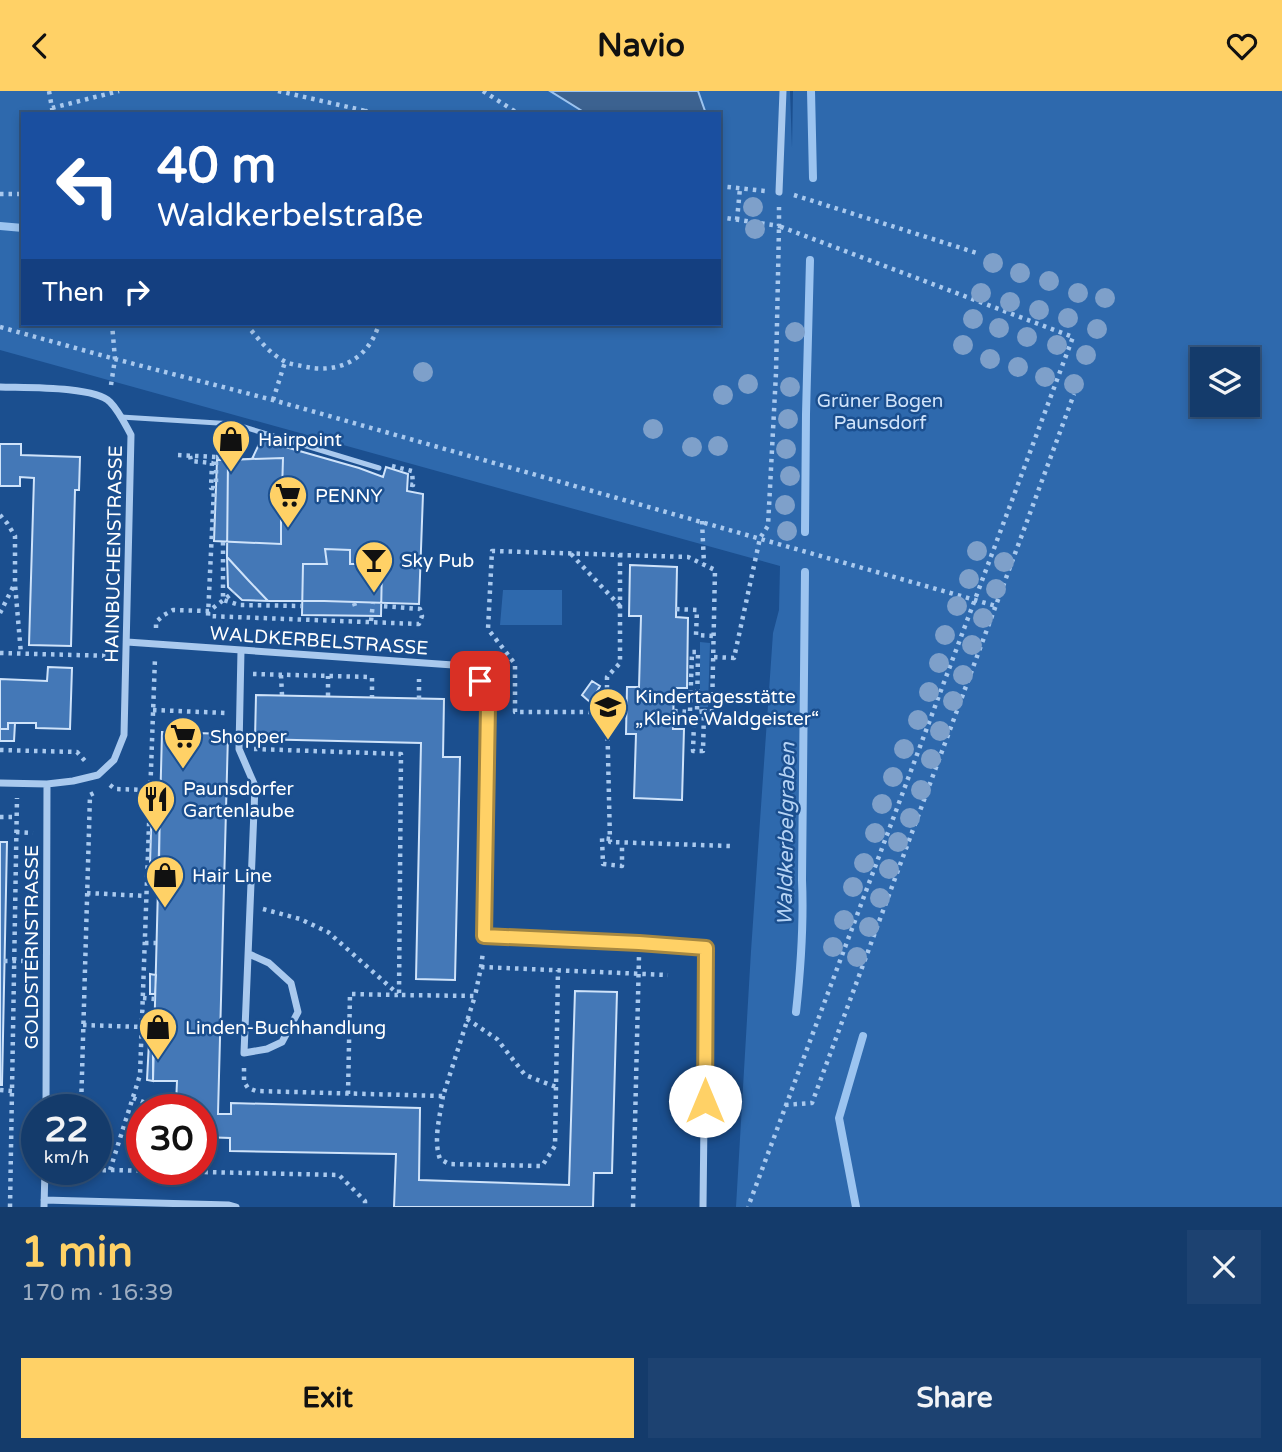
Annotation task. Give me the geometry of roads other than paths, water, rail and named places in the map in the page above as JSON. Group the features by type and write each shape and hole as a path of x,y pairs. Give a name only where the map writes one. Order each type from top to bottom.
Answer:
{"street":[{"path":"779,192 783,91"},
{"name":"HAINBUCHENSTRASSE","path":"0,387 84,392 109,400 131,435 124,735 114,760 98,775 47,784"},
{"name":"WALDKERBELSTRASSE","path":"127,642 453,665 480,681 488,706 484,936 706,948 703,1207"},
{"path":"241,650 239,749 255,786 244,1053 267,1049 282,1042 298,1012 291,983 269,963 249,954"},
{"path":"0,783 47,784"},
{"name":"GOLDSTERNSTRASSE","path":"46,1094 47,784"},
{"path":"45,1185 44,1204 236,1207"}],"lane":[{"path":"121,417 234,424 379,468"}],"waterway":[{"name":"Waldkerbelgraben","path":"811,91 813,178"},
{"path":"0,226 21,228"},
{"name":"Waldkerbelgraben","path":"805,532 810,260"},
{"name":"Waldkerbelgraben","path":"796,1012 802,930 805,572"},
{"name":"Waldkerbelgraben","path":"856,1207 839,1118 863,1036"}],"place":[{"name":"Hairpoint","path":"231,473"},
{"name":"PENNY","path":"288,529"},
{"name":"Sky Pub","path":"374,594"},
{"name":"Kindertagesstätte „Kleine Waldgeister“","path":"608,741"},
{"name":"Shopper","path":"183,770"},
{"name":"Paunsdorfer Gartenlaube","path":"156,833"},
{"name":"Hair Line","path":"165,909"},
{"name":"Linden-Buchhandlung","path":"158,1061"}],"park label":[{"name":"Grüner Bogen Paunsdorf","path":"880,411"}]}
